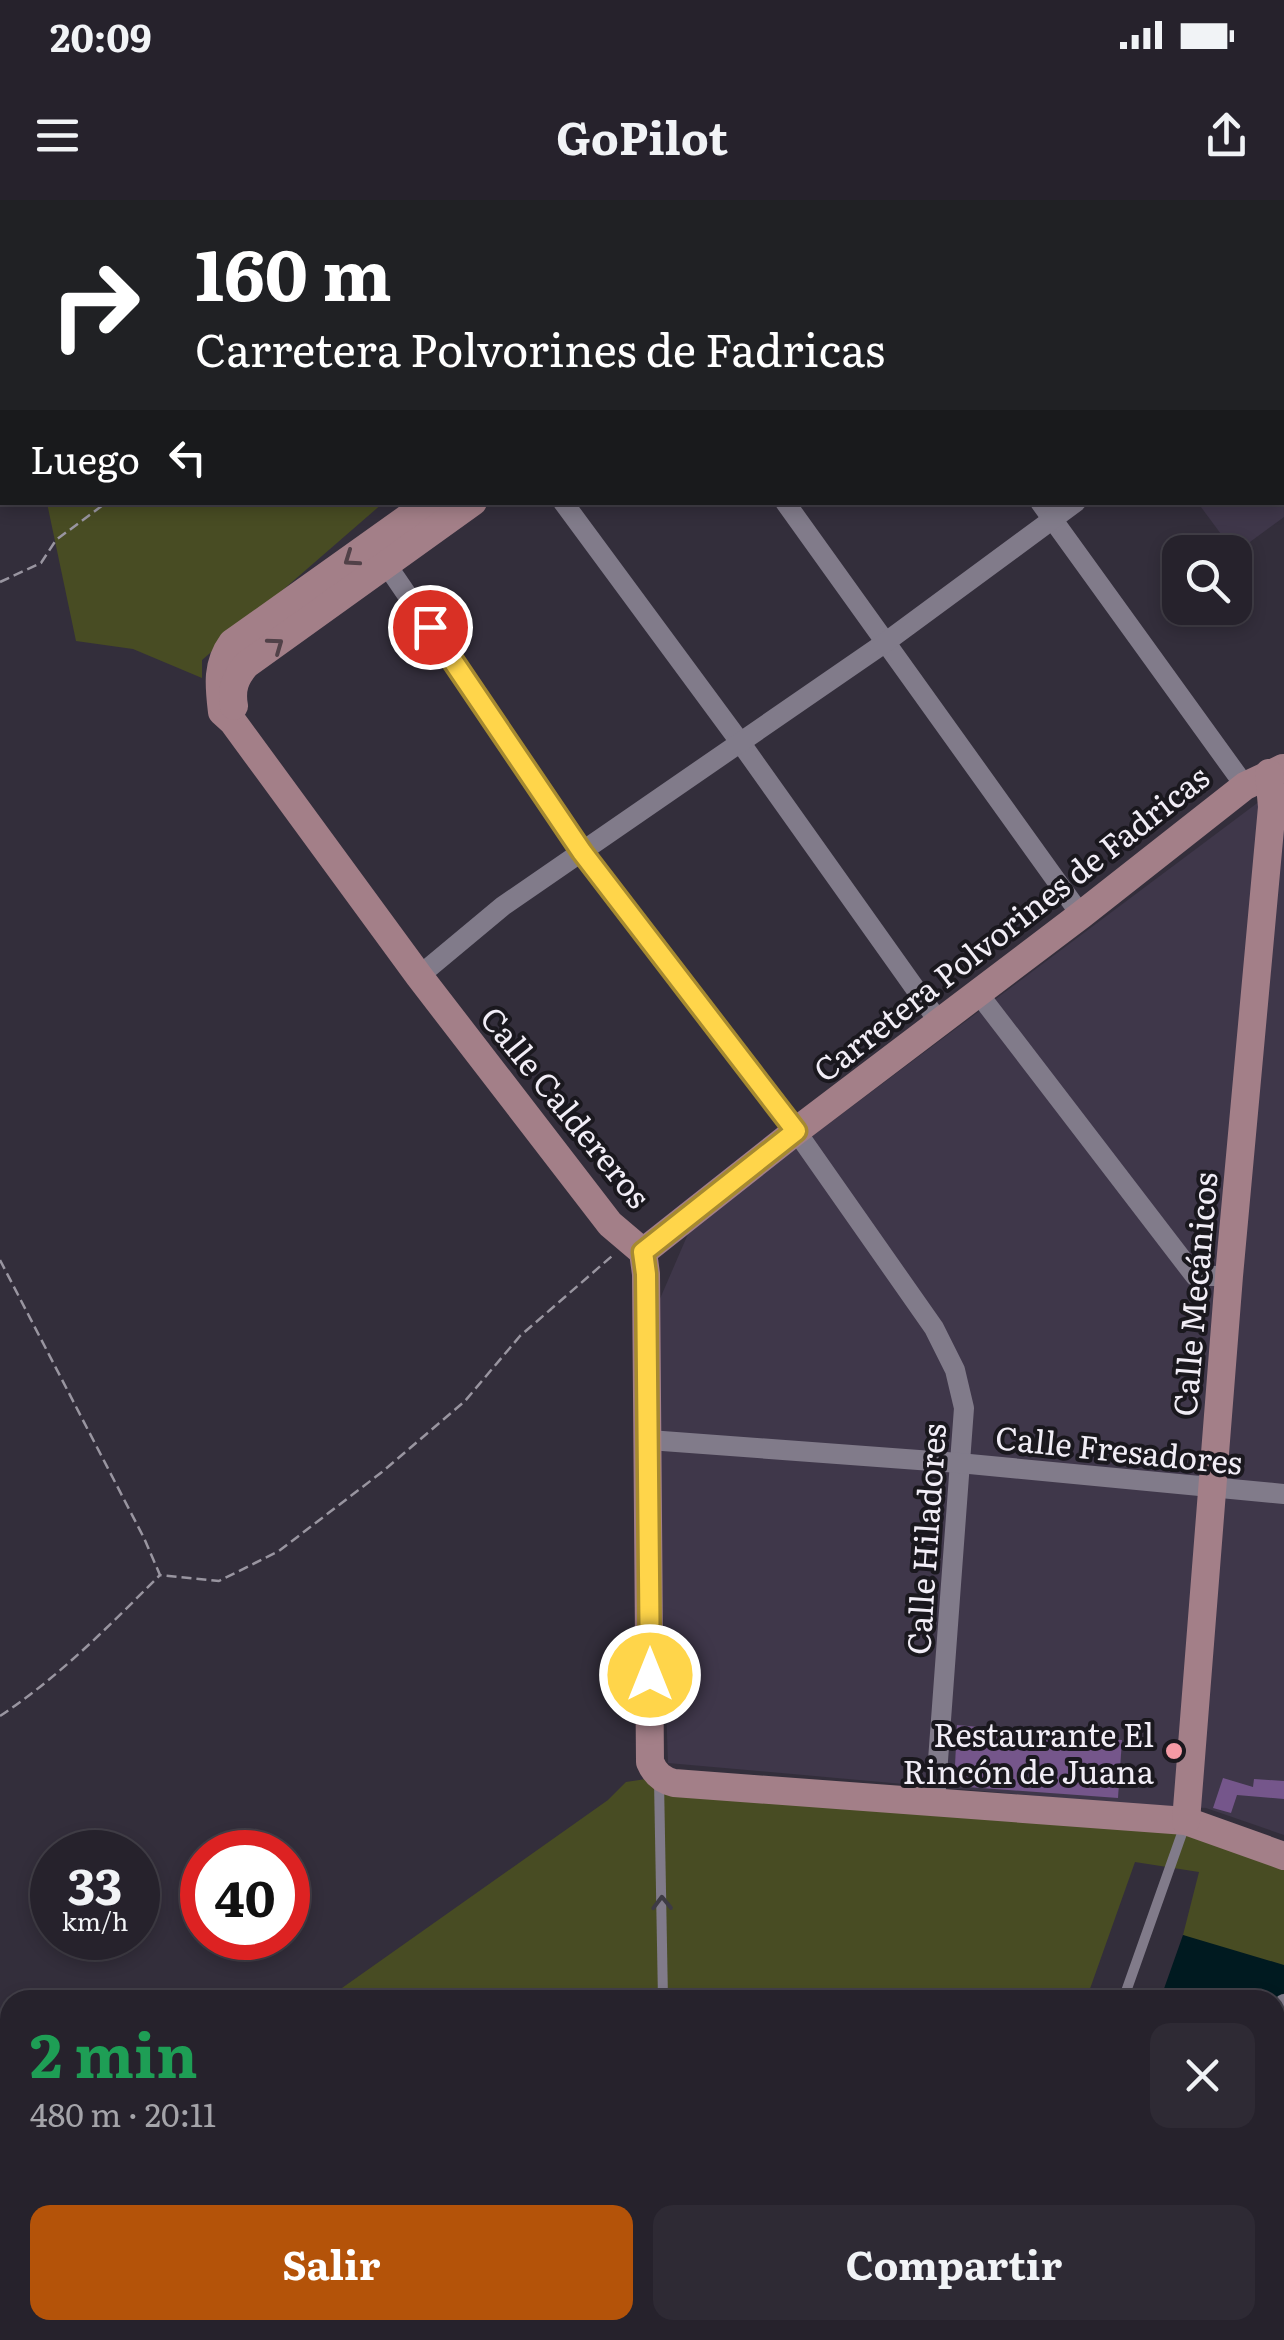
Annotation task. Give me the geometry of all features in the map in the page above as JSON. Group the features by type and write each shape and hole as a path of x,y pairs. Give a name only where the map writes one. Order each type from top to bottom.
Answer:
{"street":[{"name":"Calle Caldereros","path":"426,505 232,643 220,666 222,712 612,1227 643,1252 650,1440 650,1762 659,1777"},
{"path":"233,722 233,687 246,665 469,505"},
{"path":"565,505 939,1022"},
{"path":"787,505 1081,914"},
{"path":"419,976 502,906 886,642 1047,511 1266,776"},
{"name":"Calle Hiladores","path":"386,564 582,852 796,1131 934,1328 955,1370 964,1408 935,1801"},
{"name":"Carretera Polvorines de Fadricas","path":"643,1252 796,1131 1266,776"},
{"name":"Calle Mecánicos","path":"1186,1822 1229,1276 1272,806 1266,776"},
{"path":"978,993 1195,1276 1229,1276"},
{"name":"Calle Fresadores","path":"650,1440 959,1463 1284,1494"},
{"path":"659,1777 674,1782 1186,1822 1283,1857"}],"lane":[{"path":"659,1777 663,1990"},
{"path":"1127,1990 1186,1822"}],"path":[{"path":"0,582 40,563 56,540 104,505"},
{"path":"0,1716 59,1671 160,1576 219,1580 279,1551 382,1472 465,1401 520,1336 615,1254 643,1252"},
{"path":"0,1260 160,1576"},
{"path":"4,2340 22,2340"}],"shaded area":[{"path":"1199,505 1284,505 1284,517 1252,541 1252,535 1222,535"},
{"path":"1284,783 1284,1835 1206,1808 668,1763 653,1315 691,1227"}],"green space":[{"path":"47,505 381,505 202,660 202,678 133,649 76,641"},
{"path":"659,1777 1186,1821 1284,1859 1284,1977 1183,1935 1199,1872 1135,1862 1090,1990 339,1990 608,1800 626,1782"}],"water":[{"path":"1183,1935 1284,1965 1284,1990 1164,1990"}],"building":[{"path":"957,1725 1122,1740 1118,1798 954,1786"},
{"path":"1223,1778 1253,1787 1254,1779 1284,1781 1284,1799 1237,1795 1231,1813 1213,1808"}],"place":[{"name":"Restaurante El Rincón de Juana","path":"1174,1751"}],"route":[{"path":"430,627 582,852 796,1131 643,1252 650,1440 650,1675"}]}
